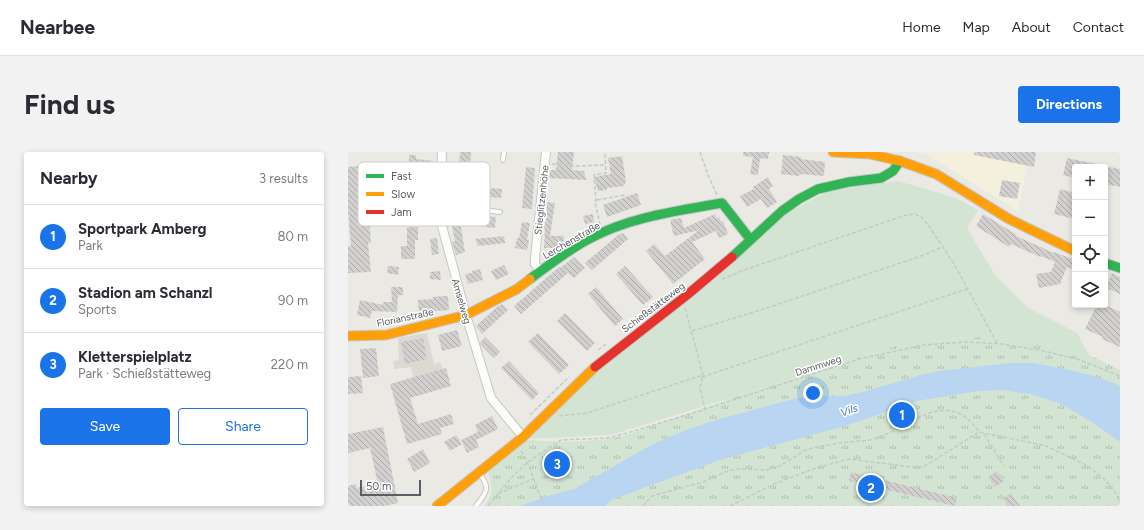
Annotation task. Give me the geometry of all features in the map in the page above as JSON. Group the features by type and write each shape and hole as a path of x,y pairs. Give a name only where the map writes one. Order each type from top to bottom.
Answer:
{"street":[{"name":"Amselweg","path":"441,162 442,152"},
{"name":"Stieglitzenhöhe","path":"540,271 535,264 535,258 546,152"},
{"path":"833,152 870,154 900,161 936,174 1009,219 1072,250"},
{"name":"Schießstätteweg","path":"437,506 520,439 601,361 720,268 782,211 799,199 818,189 849,182 881,178 893,171 900,161"},
{"path":"722,203 750,239"},
{"name":"Lerchenstraße","path":"466,315 517,290 540,271 589,239 632,222 668,213 722,203"},
{"name":"Amselweg","path":"442,226 466,315 491,398 520,439"},
{"path":"1108,264 1120,268"},
{"name":"Florianstraße","path":"348,336 386,335 466,315"}],"lane":[{"path":"504,152 504,160"},
{"path":"490,211 500,212"},
{"path":"476,506 486,493 487,485 479,473"}],"path":[{"path":"700,152 708,175 722,203"},
{"path":"599,222 595,202 594,175 606,173 605,154"},
{"path":"545,163 576,166 606,165"},
{"path":"596,200 625,195"},
{"path":"721,280 754,267 906,215 915,214 921,217 930,226 954,264 997,343"},
{"path":"691,331 767,308 924,255 942,247"},
{"path":"545,415 551,417 587,413 967,289"},
{"path":"684,305 702,376 700,387 705,409"},
{"name":"Dammweg","path":"488,506 512,476 528,462 539,457 561,440 607,438 705,409 859,359 924,344 967,342 997,343 1044,351 1080,360 1120,376"},
{"path":"643,506 652,496 703,482 727,472 740,469 766,470 778,467 804,451 812,448 871,440 914,419 933,412 948,410 963,415 971,421 979,432 984,434 1046,446 1086,465 1103,478 1114,490 1120,502"},
{"path":"730,506 774,484 816,468 849,459 911,467 923,466 979,432"},
{"path":"984,434 1004,466"},
{"path":"520,439 533,479 544,506"},
{"path":"496,495 533,479"}],"shaded area":[{"path":"916,152 1030,152 1018,211 926,154"},
{"path":"427,333 434,364 440,362 443,369 413,378 411,367 394,369 393,361 399,360 398,338"}],"green space":[{"path":"898,181 956,198 978,210 967,228 995,275 1028,308 1077,333 1090,357 1034,343 980,337 905,343 611,435 527,439 613,356 784,215 828,191"},
{"path":"980,337 1034,343 1091,356 1120,370 1120,506 485,506 491,492 487,470 526,440 575,441 599,440 623,436 744,394 905,343"}],"water":[{"name":"Vils","path":"1009,363 1034,363 1069,370 1091,375 1114,383 1120,387 1120,442 1095,424 1061,404 1034,395 1002,390 979,391 916,401 845,426 720,460 611,500 605,506 520,506 577,488 651,445 686,430 716,420 797,398 844,396 940,371"}],"building":[{"path":"460,152 471,152 470,162 459,162"},
{"path":"558,152 574,152 572,170 584,171 586,180 549,178 550,170 556,170"},
{"path":"743,152 769,152 768,159 760,158 758,175 750,174 753,157 743,156"},
{"path":"974,152 1036,152 1034,167 974,155"},
{"path":"409,155 416,155 416,159 434,161 434,162 409,162"},
{"path":"783,155 825,162 824,176 781,174"},
{"path":"622,156 626,181 624,186 607,188 607,190 598,191 594,177 611,174 608,158"},
{"path":"1067,158 1096,164 1072,164 1072,177 1063,175"},
{"path":"358,166 358,226 370,226 371,243 368,243 371,272 348,273 348,246 351,246 348,211 348,167"},
{"path":"526,167 535,168 532,209 522,208"},
{"path":"1108,167 1120,169 1120,187 1108,185"},
{"path":"768,177 773,186 769,189 777,202 767,208 761,199 747,207 740,196 754,189 753,187"},
{"path":"1002,180 1020,183 1017,199 999,196"},
{"path":"490,188 502,189 501,198 490,197"},
{"path":"1060,189 1072,192 1072,218 1054,214"},
{"path":"637,193 641,205 607,217 603,205"},
{"path":"547,202 555,203 550,236 564,236 562,248 544,248 544,228 547,216"},
{"path":"593,214 594,222 585,224 583,216"},
{"path":"715,214 716,218 719,217 721,222 723,221 728,234 719,238 716,231 692,242 705,259 673,284 646,251 654,244 665,256 699,230 674,236 670,220 681,218 684,228"},
{"path":"983,214 1017,235 1016,236 1054,253 1072,259 1072,269 1067,267 1060,284 1039,288 1036,274 1051,272 1055,262 1011,244 1009,247 976,226"},
{"path":"490,216 496,217 495,228 475,226 490,226"},
{"path":"522,222 530,223 527,250 515,248 517,238 519,238"},
{"path":"452,226 461,226 465,252 456,255 452,242 455,241"},
{"path":"407,227 418,227 418,240 415,240 415,259 401,259 401,246 407,246"},
{"path":"623,233 628,239 592,270 585,263 618,235"},
{"path":"504,236 505,243 478,246 475,239"},
{"path":"437,238 439,254 432,255 430,239"},
{"path":"574,257 585,268 574,278 568,273 521,314 514,306 559,267 560,268"},
{"path":"504,265 509,274 496,280 491,271"},
{"path":"388,266 399,267 398,275 387,273"},
{"path":"625,266 653,297 643,305 616,274"},
{"path":"480,269 483,280 468,284 465,274 472,273 472,271"},
{"path":"440,271 441,280 430,279 430,272"},
{"path":"1112,273 1120,277 1120,294 1108,289 1108,283"},
{"path":"391,287 403,287 403,295 398,295 397,312 372,311 370,318 357,315 360,300 383,305 383,302 392,302"},
{"path":"596,287 623,319 615,326 588,294"},
{"path":"448,296 449,310 419,314 418,300"},
{"path":"502,304 508,310 482,334 476,326"},
{"path":"1108,306 1120,312 1120,347 1102,339 1103,337 1085,329 1096,308 1108,308"},
{"path":"565,313 595,343 587,351 557,321"},
{"path":"457,330 462,346 442,351 438,335"},
{"path":"538,333 569,365 559,374 528,342"},
{"path":"485,337 500,352 494,358 480,343"},
{"path":"423,338 427,359 405,364 401,342"},
{"path":"376,348 379,376 363,378 360,349"},
{"path":"509,361 539,393 532,400 501,368"},
{"path":"446,368 451,386 410,398 418,424 451,414 454,424 440,428 442,434 407,444 390,384"},
{"path":"361,376 363,393 348,394 348,377"},
{"path":"492,416 498,429 476,440 479,447 467,453 461,440 478,432 475,425"},
{"path":"383,427 398,503 385,506 348,506 348,486 356,484 357,488 378,484 370,448 348,453 348,434"},
{"path":"456,435 462,444 450,451 444,442"},
{"path":"423,449 430,463 414,472 407,459"},
{"path":"997,471 1004,481 995,487 988,477"},
{"path":"851,472 957,498 955,506 849,481"},
{"path":"1011,493 1020,506 1008,506 1003,499"}],"traffic: fast":[{"path":"732,257 782,211 799,199 818,189 849,182 881,178 893,171 900,161"},
{"path":"530,279 574,248 604,231 637,220 688,209 722,203 750,239"},
{"path":"1108,264 1120,268"}],"traffic: slow":[{"path":"833,152 870,154 900,161 936,174 1009,219 1072,250"},
{"path":"348,336 386,335 466,315 517,289 530,279"},
{"path":"437,506 523,437 595,367"}],"traffic: jam":[{"path":"595,367 687,295 732,257"}],"place":[{"name":"Sportpark Amberg","path":"902,415"},
{"name":"Kletterspielplatz","path":"557,464"},
{"name":"Stadion am Schanzl","path":"871,488"}]}
